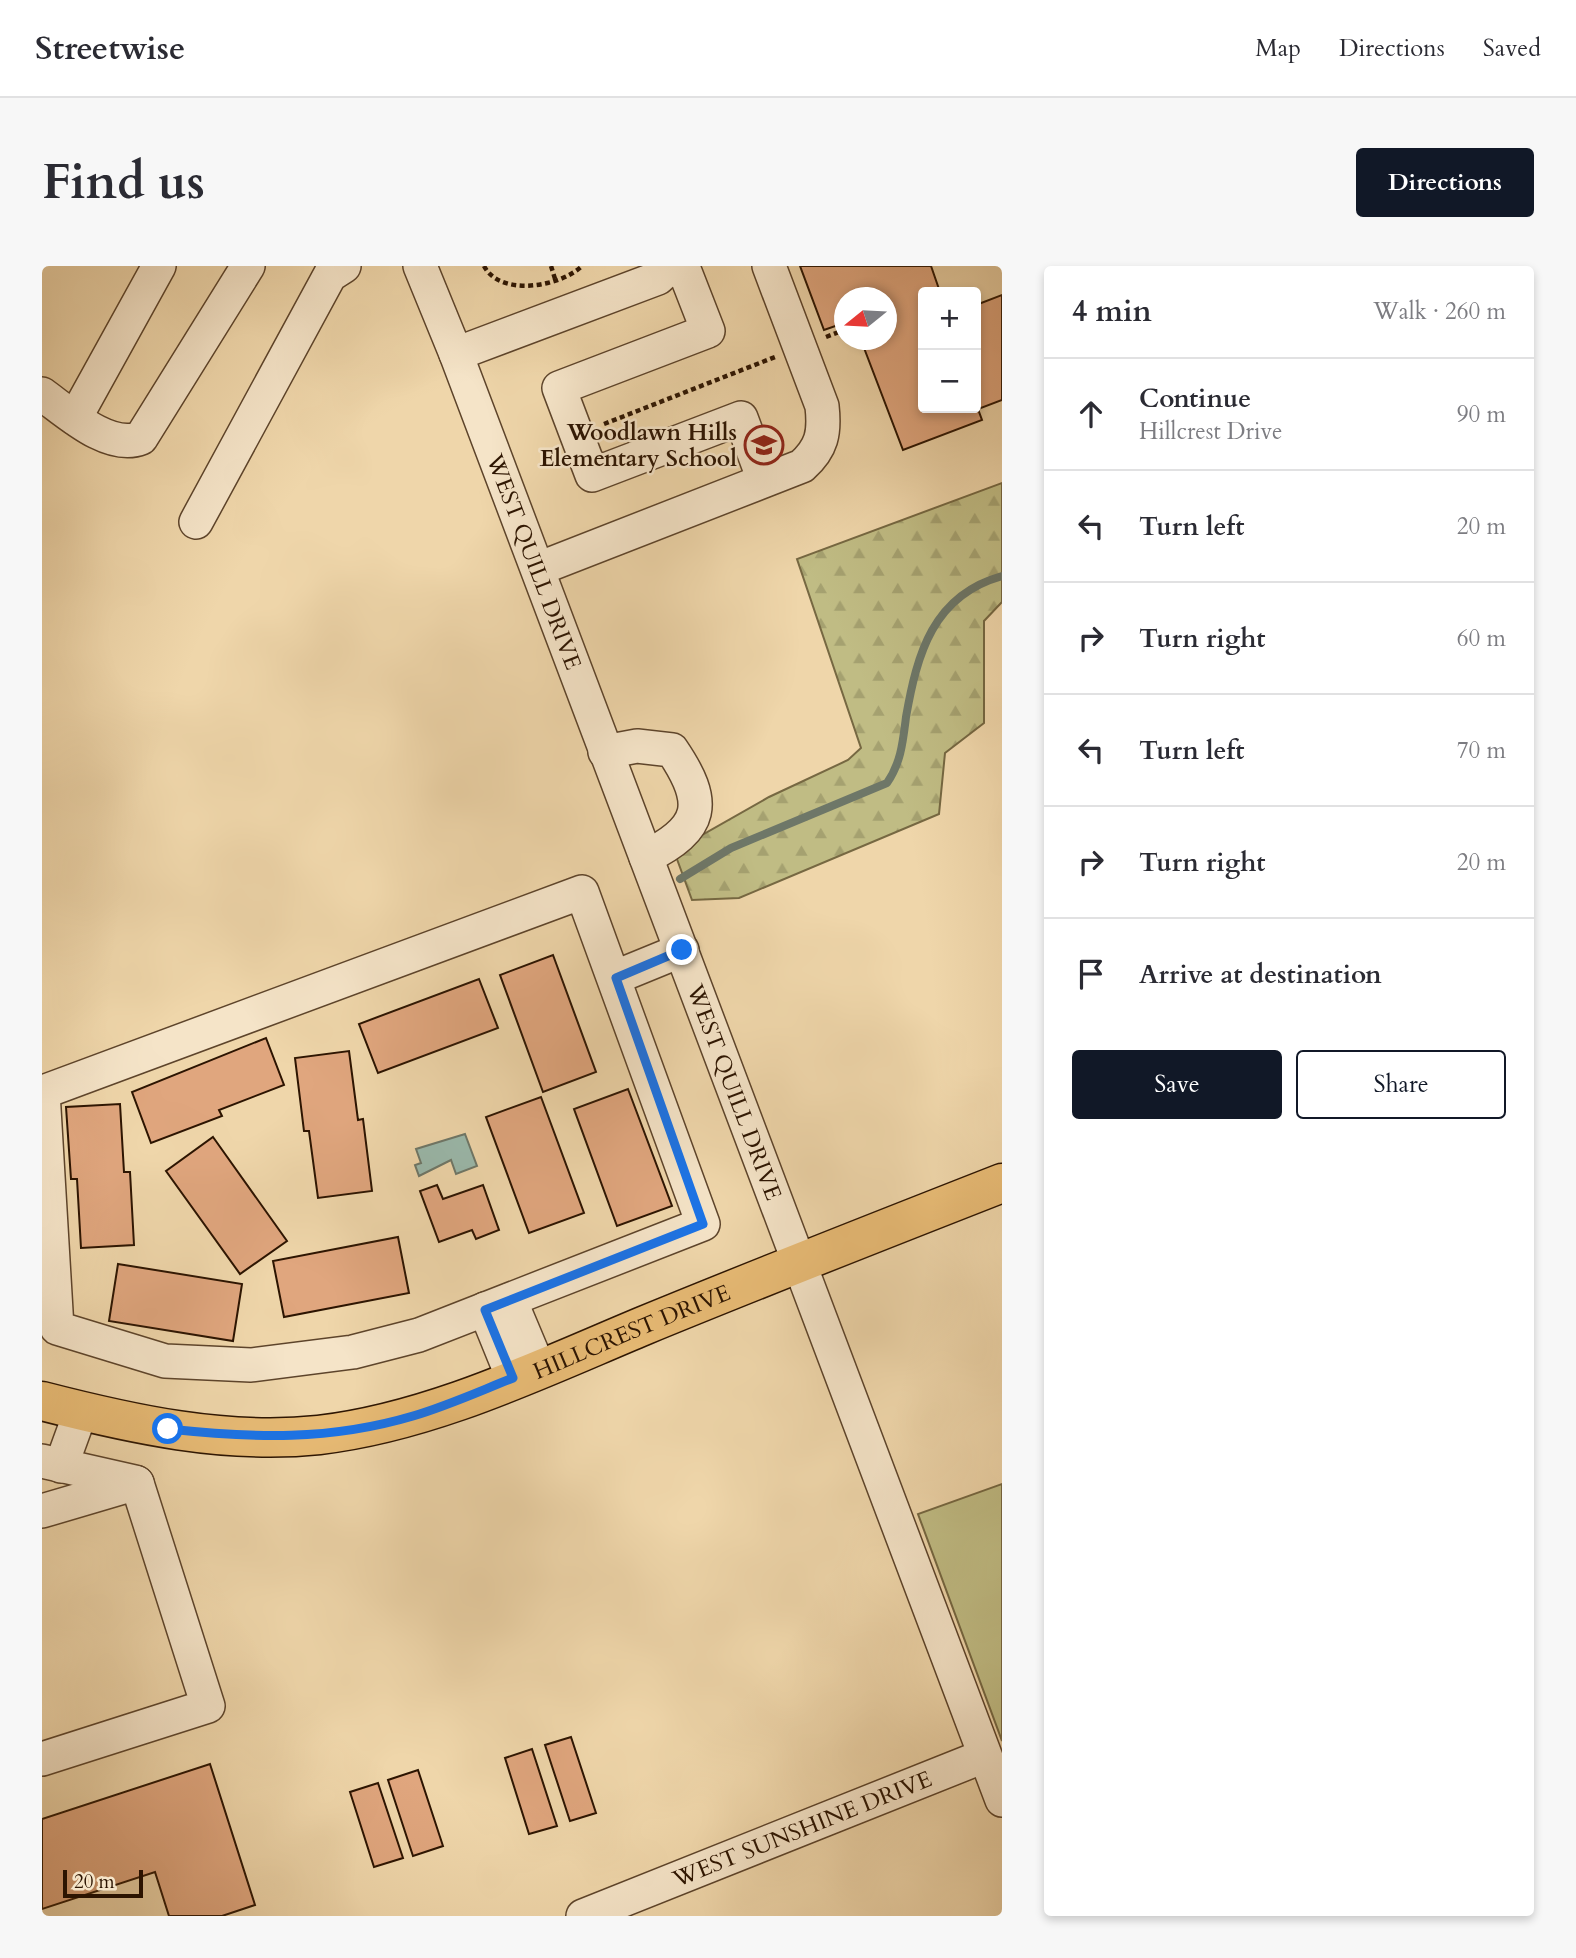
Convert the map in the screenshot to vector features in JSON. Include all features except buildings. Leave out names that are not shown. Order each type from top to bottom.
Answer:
[{"type":"main road","name":"HILLCREST DRIVE","points":[[42,1401],[168,1429],[247,1437],[319,1435],[412,1416],[526,1374],[800,1261],[1002,1183]]},
{"type":"street","points":[[75,418],[159,266]]},
{"type":"street","points":[[42,394],[75,418],[113,439],[131,442],[141,438],[248,266]]},
{"type":"street","points":[[196,522],[330,275],[344,266]]},
{"type":"street","name":"WEST QUILL DRIVE","points":[[420,266],[538,569],[1002,1800]]},
{"type":"street","points":[[538,569],[802,466],[821,444],[824,425],[822,406],[769,266]]},
{"type":"street","points":[[456,354],[658,278],[670,267],[685,272],[708,331],[559,388],[592,475],[741,418],[764,480]]},
{"type":"street","points":[[605,752],[638,746],[672,750],[691,779],[695,799],[690,828],[674,843],[646,857]]},
{"type":"street","points":[[582,892],[616,978],[703,1224],[419,1335],[353,1352],[251,1366],[165,1361],[57,1328],[43,1092],[582,892]]},
{"type":"street","points":[[616,978],[682,950]]},
{"type":"street","points":[[498,1305],[526,1374]]},
{"type":"street","points":[[81,1411],[52,1464],[138,1483]]},
{"type":"street","points":[[42,1511],[138,1483]]},
{"type":"street","points":[[42,1759],[208,1706],[138,1483]]},
{"type":"street","name":"WEST SUNSHINE DRIVE","points":[[583,1916],[985,1756]]},
{"type":"path","points":[[484,266],[488,273],[510,284],[538,285],[556,281],[582,266]]},
{"type":"path","points":[[577,434],[834,334]]},
{"type":"green space","points":[[1002,483],[1002,602],[984,621],[984,723],[945,753],[939,814],[739,898],[692,900],[674,851],[769,797],[848,760],[861,748],[797,559]]},
{"type":"green space","points":[[1002,1484],[1002,1741],[918,1514]]},
{"type":"shaded area","points":[[465,1134],[477,1166],[456,1174],[451,1160],[419,1176],[415,1165],[421,1163],[416,1149]]},
{"type":"waterway","points":[[680,879],[731,848],[887,783],[898,760],[916,671],[932,630],[944,612],[959,597],[1002,576]]},
{"type":"place","name":"Woodlawn Hills Elementary School","points":[[764,445]]},
{"type":"route","points":[[168,1429],[247,1437],[319,1435],[412,1416],[513,1378],[485,1310],[703,1224],[616,978],[682,950]]}]
